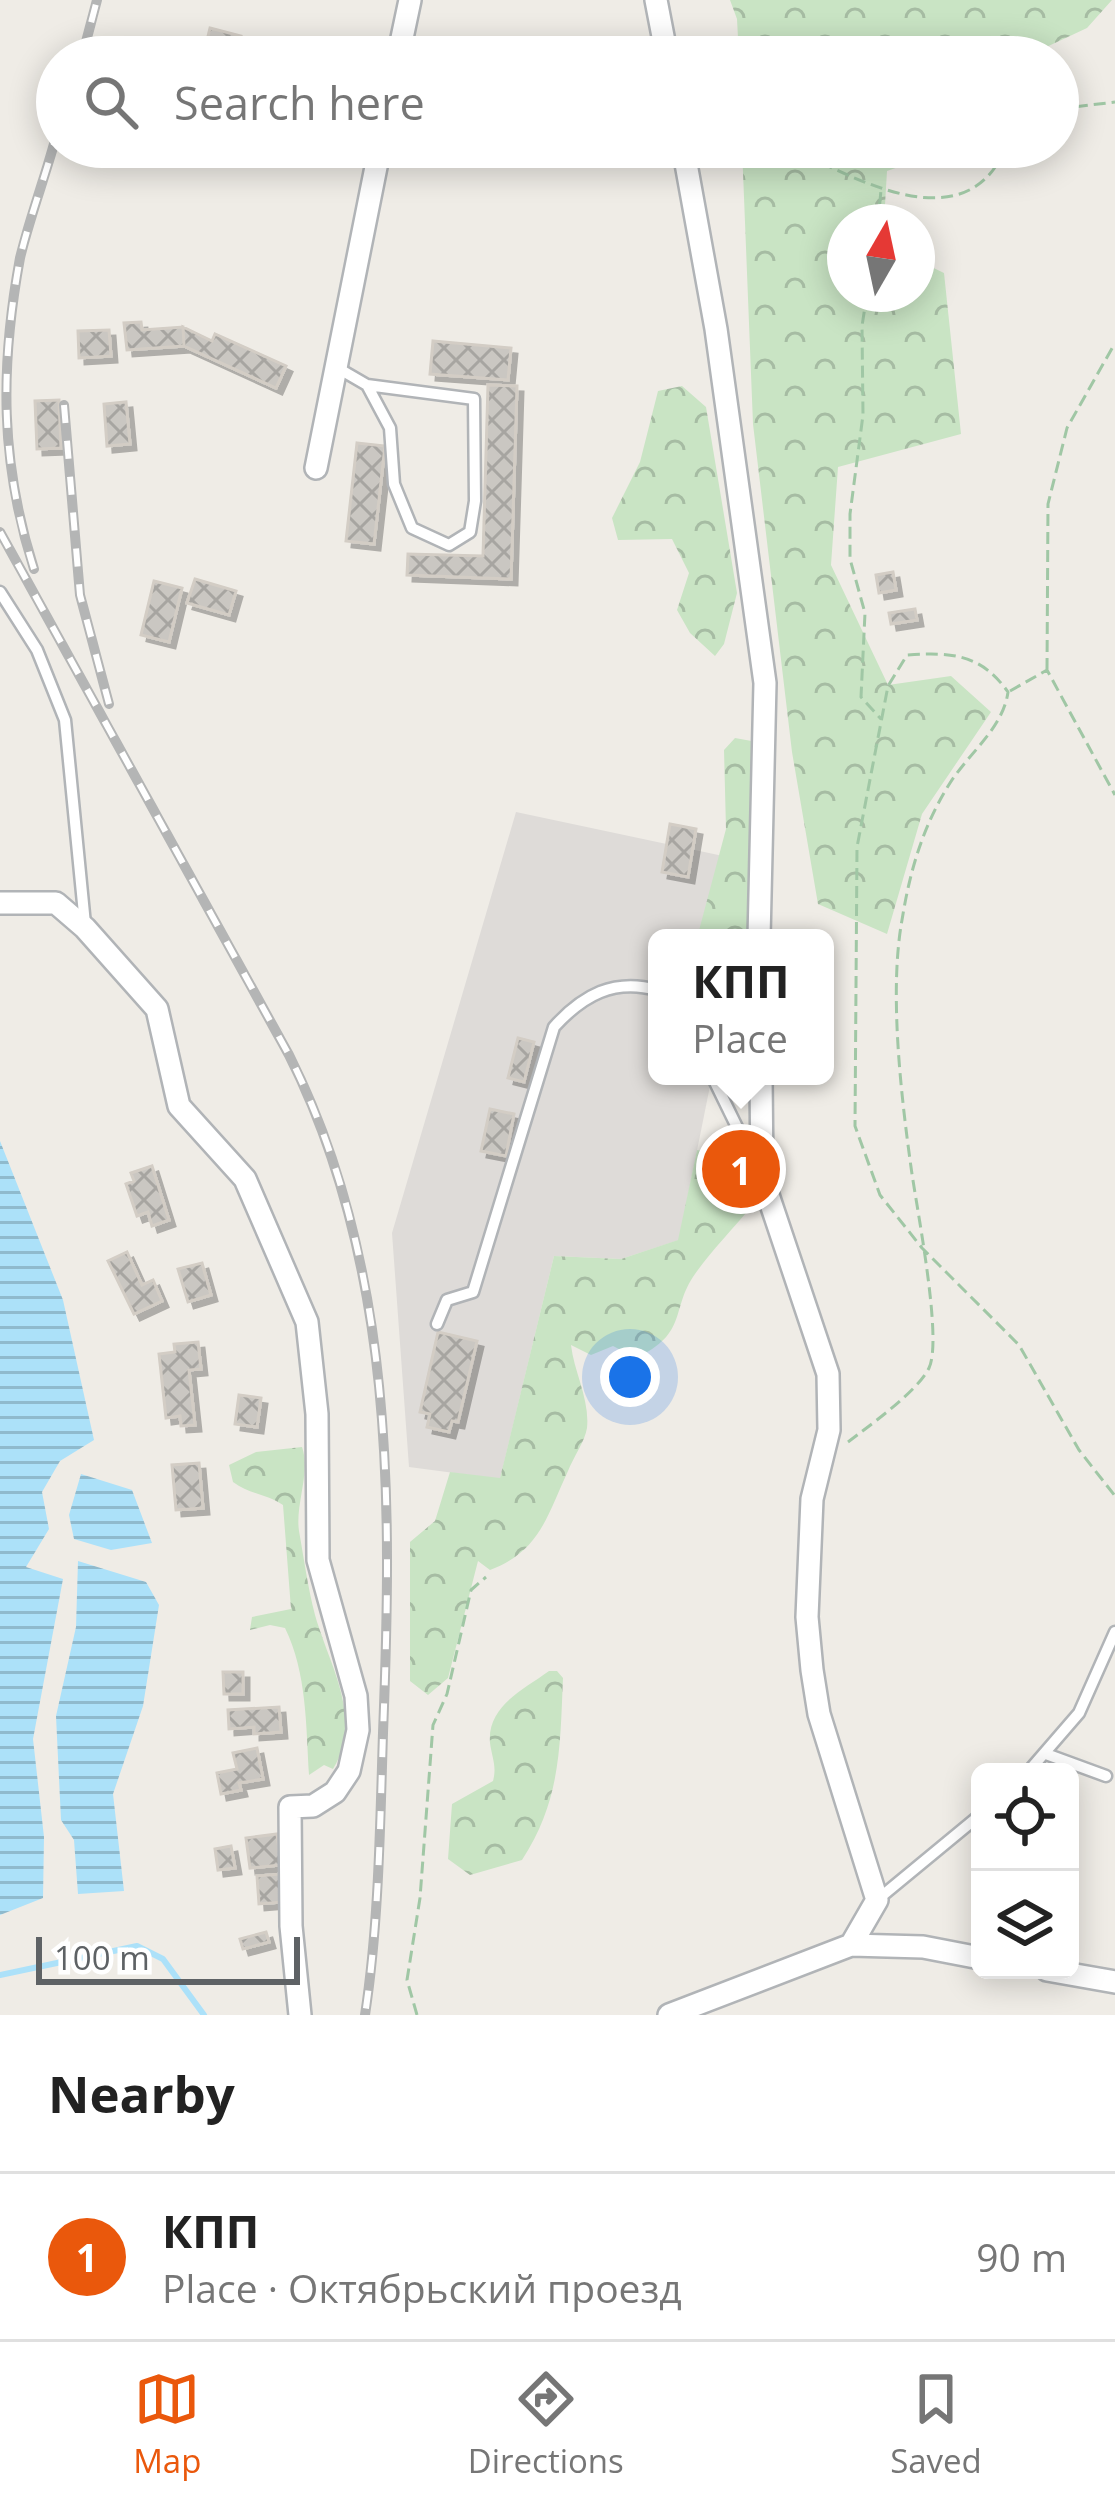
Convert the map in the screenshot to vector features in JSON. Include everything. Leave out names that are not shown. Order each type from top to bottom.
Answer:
[{"type":"street","points":[[402,36],[410,0]]},
{"type":"street","points":[[656,0],[663,36]]},
{"type":"street","points":[[316,468],[376,168]]},
{"type":"street","points":[[687,168],[716,328],[764,683],[759,929]]},
{"type":"street","points":[[0,904],[56,904],[85,928],[157,1009],[179,1106],[245,1179],[298,1296],[311,1339],[317,1414],[318,1560],[356,1696],[358,1730],[349,1771],[335,1792],[313,1806],[290,1807],[291,1926],[300,2015]]},
{"type":"street","points":[[761,1085],[762,1178],[828,1374],[829,1430],[812,1499],[807,1617],[820,1714],[877,1900],[851,1945]]},
{"type":"street","points":[[687,2013],[851,1945],[922,1947],[971,1956]]},
{"type":"street","points":[[1079,1976],[1115,1982]]},
{"type":"lane","points":[[336,367],[367,385],[474,399],[475,501],[470,532],[449,544],[412,528],[394,484],[390,428],[367,385]]},
{"type":"lane","points":[[0,592],[37,650],[64,720],[85,928]]},
{"type":"lane","points":[[437,1324],[447,1300],[473,1292],[554,1027],[574,1006],[614,984],[648,988]]},
{"type":"lane","points":[[716,1085],[762,1178]]},
{"type":"lane","points":[[1037,1763],[1079,1713],[1115,1632]]},
{"type":"lane","points":[[1046,1754],[1106,1777]]},
{"type":"lane","points":[[877,1900],[971,1822]]},
{"type":"path","points":[[1079,106],[1115,102]]},
{"type":"path","points":[[836,168],[881,188],[933,200],[957,194],[998,168]]},
{"type":"path","points":[[880,204],[881,188]]},
{"type":"path","points":[[864,312],[862,415],[850,514],[850,559],[865,613],[861,697],[881,719]]},
{"type":"path","points":[[1115,343],[1067,428],[1048,504],[1047,670],[1115,795]]},
{"type":"path","points":[[822,1461],[884,1415],[929,1368],[934,1341],[922,1248],[898,1024],[900,926],[916,849],[949,785],[1004,716],[1008,692],[991,669],[946,652],[908,656],[888,686],[881,719],[857,847],[855,1126],[880,1195],[922,1248],[1019,1345],[1079,1450],[1115,1496]]},
{"type":"path","points":[[1008,692],[1047,670]]},
{"type":"path","points":[[417,2015],[406,1980],[420,1898],[434,1725],[447,1694],[471,1590],[485,1577]]},
{"type":"shaded area","points":[[516,812],[756,863],[742,929],[648,929],[648,1085],[710,1085],[679,1240],[621,1259],[554,1256],[500,1479],[409,1467],[392,1233]]},
{"type":"green space","points":[[730,0],[1112,0],[1087,28],[1070,36],[738,36]]},
{"type":"green space","points":[[743,168],[896,168],[887,171],[885,204],[827,204],[827,312],[935,312],[935,269],[944,273],[961,434],[838,467],[831,565],[888,685],[951,676],[991,712],[922,814],[887,934],[818,904],[792,752],[753,424]]},
{"type":"green space","points":[[682,386],[706,407],[737,593],[724,644],[715,656],[690,633],[677,610],[689,573],[672,539],[618,540],[612,518],[640,462],[658,391]]},
{"type":"green space","points":[[735,738],[757,742],[753,929],[699,929],[726,829],[724,750]]},
{"type":"green space","points":[[697,1150],[723,1155],[751,1207],[695,1274],[671,1330],[653,1349],[636,1358],[613,1346],[591,1355],[571,1345],[586,1407],[584,1438],[531,1542],[490,1570],[478,1561],[448,1678],[428,1695],[410,1681],[410,1542],[435,1521],[450,1472],[500,1478],[554,1256],[621,1259],[678,1240]]},
{"type":"green space","points":[[302,1447],[305,1467],[299,1531],[315,1615],[345,1711],[342,1750],[333,1769],[324,1765],[309,1775],[304,1700],[292,1645],[285,1628],[270,1625],[250,1630],[252,1617],[291,1609],[283,1505],[233,1482],[229,1465],[256,1452]]},
{"type":"green space","points":[[549,1671],[563,1678],[556,1772],[544,1816],[522,1860],[470,1875],[448,1859],[452,1804],[493,1781],[490,1743],[494,1719],[509,1700]]},
{"type":"water","points":[[0,1141],[63,1300],[94,1440],[60,1461],[42,1492],[49,1529],[26,1567],[63,1579],[33,1739],[44,1837],[43,1898],[0,1915]]},
{"type":"water","points":[[81,1474],[132,1490],[152,1543],[111,1550],[74,1539],[69,1515]]},
{"type":"water","points":[[78,1561],[146,1582],[159,1605],[143,1706],[113,1794],[124,1891],[78,1894],[74,1840],[61,1820],[56,1716],[76,1627]]},
{"type":"building","points":[[210,28],[241,36],[208,36]]},
{"type":"building","points":[[141,322],[142,330],[183,327],[184,346],[127,350],[124,323]]},
{"type":"building","points":[[183,327],[212,341],[215,334],[286,366],[276,388],[184,346]]},
{"type":"building","points":[[109,330],[111,356],[79,358],[78,331]]},
{"type":"building","points":[[433,341],[511,348],[508,380],[430,374]]},
{"type":"building","points":[[488,385],[517,386],[511,579],[407,575],[408,554],[483,556]]},
{"type":"building","points":[[59,400],[61,448],[37,449],[35,401]]},
{"type":"building","points":[[126,402],[130,444],[107,446],[104,404]]},
{"type":"building","points":[[357,443],[385,446],[374,544],[346,541]]},
{"type":"building","points":[[893,572],[896,590],[879,593],[876,575]]},
{"type":"building","points":[[195,579],[236,591],[229,615],[187,603]]},
{"type":"building","points":[[154,581],[182,588],[169,642],[141,635]]},
{"type":"building","points":[[915,609],[917,620],[891,624],[889,613]]},
{"type":"building","points":[[670,824],[696,829],[688,877],[662,872]]},
{"type":"building","points":[[518,1038],[534,1042],[524,1082],[508,1078]]},
{"type":"building","points":[[490,1109],[514,1114],[506,1156],[481,1151]]},
{"type":"building","points":[[152,1166],[169,1220],[152,1226],[148,1212],[137,1216],[126,1184],[134,1181],[131,1173]]},
{"type":"building","points":[[127,1252],[142,1285],[153,1280],[162,1301],[134,1314],[108,1261]]},
{"type":"building","points":[[202,1263],[211,1295],[188,1302],[178,1269]]},
{"type":"building","points":[[438,1332],[477,1341],[458,1422],[452,1421],[449,1432],[427,1427],[430,1414],[420,1412]]},
{"type":"building","points":[[198,1342],[201,1369],[189,1370],[195,1425],[181,1426],[180,1416],[166,1418],[159,1354],[175,1352],[174,1344]]},
{"type":"building","points":[[239,1395],[261,1398],[257,1427],[235,1424]]},
{"type":"building","points":[[199,1463],[203,1508],[176,1510],[172,1465]]},
{"type":"building","points":[[223,1672],[243,1672],[243,1694],[224,1694]]},
{"type":"building","points":[[279,1707],[281,1732],[229,1729],[228,1710]]},
{"type":"building","points":[[257,1748],[263,1779],[239,1783],[241,1790],[221,1794],[217,1773],[237,1769],[233,1753]]},
{"type":"building","points":[[277,1834],[281,1865],[250,1868],[246,1838]]},
{"type":"building","points":[[231,1846],[235,1868],[218,1870],[215,1849]]},
{"type":"building","points":[[281,1874],[283,1902],[259,1904],[257,1876]]},
{"type":"building","points":[[266,1932],[269,1942],[243,1949],[240,1939]]},
{"type":"waterway","points":[[0,1975],[137,1946],[163,1959],[204,2015]]},
{"type":"railway","points":[[88,36],[97,0]]},
{"type":"railway","points":[[34,569],[9,452],[7,376],[20,258],[47,168]]},
{"type":"railway","points":[[64,405],[80,595],[109,704]]},
{"type":"railway","points":[[0,532],[289,1055],[324,1135],[350,1218],[379,1387],[387,1560],[378,1874],[365,2015]]},
{"type":"place","name":"КПП","points":[[741,1169]]}]
